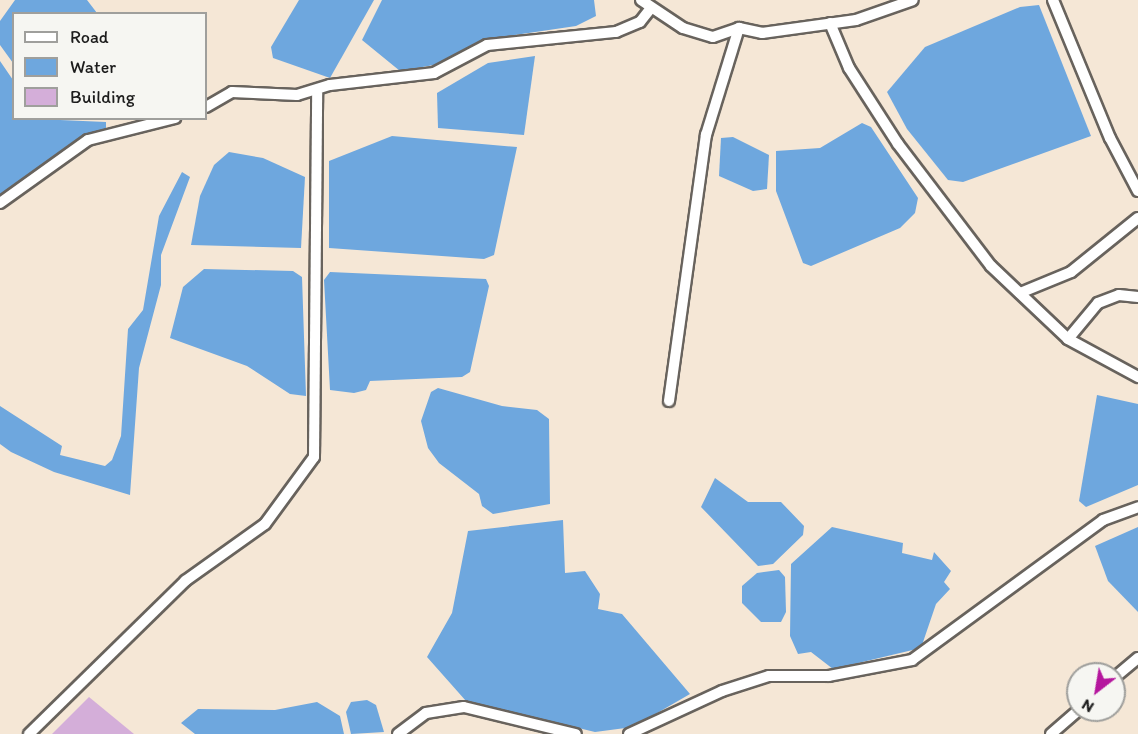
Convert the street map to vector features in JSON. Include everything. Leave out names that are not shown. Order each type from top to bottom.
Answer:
[{"type":"street","points":[[641,0],[683,28],[713,37],[739,28],[762,33],[830,23],[913,0]]},
{"type":"street","points":[[1053,0],[1110,138],[1138,191]]},
{"type":"street","points":[[207,107],[232,92],[317,93],[330,85],[434,73],[487,45],[616,32],[640,22],[651,8]]},
{"type":"street","points":[[830,23],[849,68],[898,144],[991,266],[1068,339],[1138,377]]},
{"type":"street","points":[[669,401],[706,135],[739,28]]},
{"type":"street","points":[[29,734],[185,581],[265,524],[314,457],[317,93]]},
{"type":"street","points":[[0,203],[88,140],[167,120]]},
{"type":"street","points":[[1020,293],[1071,272],[1138,218]]},
{"type":"street","points":[[1068,339],[1098,303],[1119,295],[1138,297]]},
{"type":"street","points":[[628,734],[722,691],[769,676],[829,676],[912,660],[1103,520],[1138,507]]},
{"type":"street","points":[[1126,668],[1138,658]]},
{"type":"street","points":[[398,734],[426,713],[464,707],[576,734]]},
{"type":"street","points":[[1051,734],[1066,721]]},
{"type":"water","points":[[15,0],[87,0],[96,12],[12,12],[12,62],[0,45],[0,21]]},
{"type":"water","points":[[299,0],[374,0],[330,78],[273,58],[271,47]]},
{"type":"water","points":[[382,0],[594,0],[596,16],[576,26],[487,39],[445,63],[400,71],[362,40]]},
{"type":"water","points":[[1039,5],[1091,136],[963,182],[948,180],[907,129],[887,92],[925,47],[1020,7]]},
{"type":"water","points":[[535,56],[524,135],[438,128],[437,93],[488,63]]},
{"type":"water","points":[[0,61],[12,79],[12,120],[106,122],[106,129],[0,198]]},
{"type":"water","points":[[862,123],[871,127],[918,198],[915,213],[900,228],[811,266],[803,263],[776,191],[776,151],[820,148]]},
{"type":"water","points":[[392,136],[517,147],[494,255],[484,259],[329,248],[329,161]]},
{"type":"water","points":[[733,137],[769,155],[767,189],[753,191],[719,176],[721,138]]},
{"type":"water","points":[[229,152],[263,158],[305,177],[301,248],[191,245],[200,196],[214,165]]},
{"type":"water","points":[[182,172],[190,177],[161,255],[161,285],[139,368],[130,495],[54,472],[11,452],[0,444],[0,406],[62,446],[60,455],[105,466],[112,460],[121,436],[128,329],[143,310],[159,216]]},
{"type":"water","points":[[204,269],[293,271],[302,277],[306,396],[290,394],[247,366],[170,338],[183,287]]},
{"type":"water","points":[[330,272],[486,279],[489,286],[470,372],[462,377],[370,381],[366,390],[354,393],[330,390],[324,280]]},
{"type":"water","points":[[438,388],[502,406],[537,410],[549,419],[550,504],[493,514],[482,506],[479,494],[439,463],[428,448],[421,421],[431,392]]},
{"type":"water","points":[[1097,395],[1138,404],[1138,485],[1086,507],[1079,501]]},
{"type":"water","points":[[715,478],[748,502],[781,502],[804,526],[803,535],[773,564],[758,566],[701,507]]},
{"type":"water","points":[[563,520],[565,573],[585,571],[600,594],[598,609],[622,614],[690,694],[633,727],[595,732],[466,701],[427,657],[452,613],[468,531]]},
{"type":"water","points":[[832,527],[903,543],[902,553],[932,560],[934,552],[951,571],[944,582],[950,589],[936,604],[921,648],[833,669],[811,652],[798,654],[790,636],[791,564]]},
{"type":"water","points":[[1138,527],[1138,612],[1108,581],[1095,546]]},
{"type":"water","points":[[779,570],[785,577],[786,612],[781,622],[761,622],[742,603],[742,586],[757,573]]},
{"type":"water","points":[[367,700],[376,705],[384,732],[351,734],[346,712],[351,702]]},
{"type":"water","points":[[317,702],[340,716],[344,734],[195,734],[181,723],[198,709],[275,710]]},
{"type":"building","points":[[89,697],[134,734],[52,734]]}]
